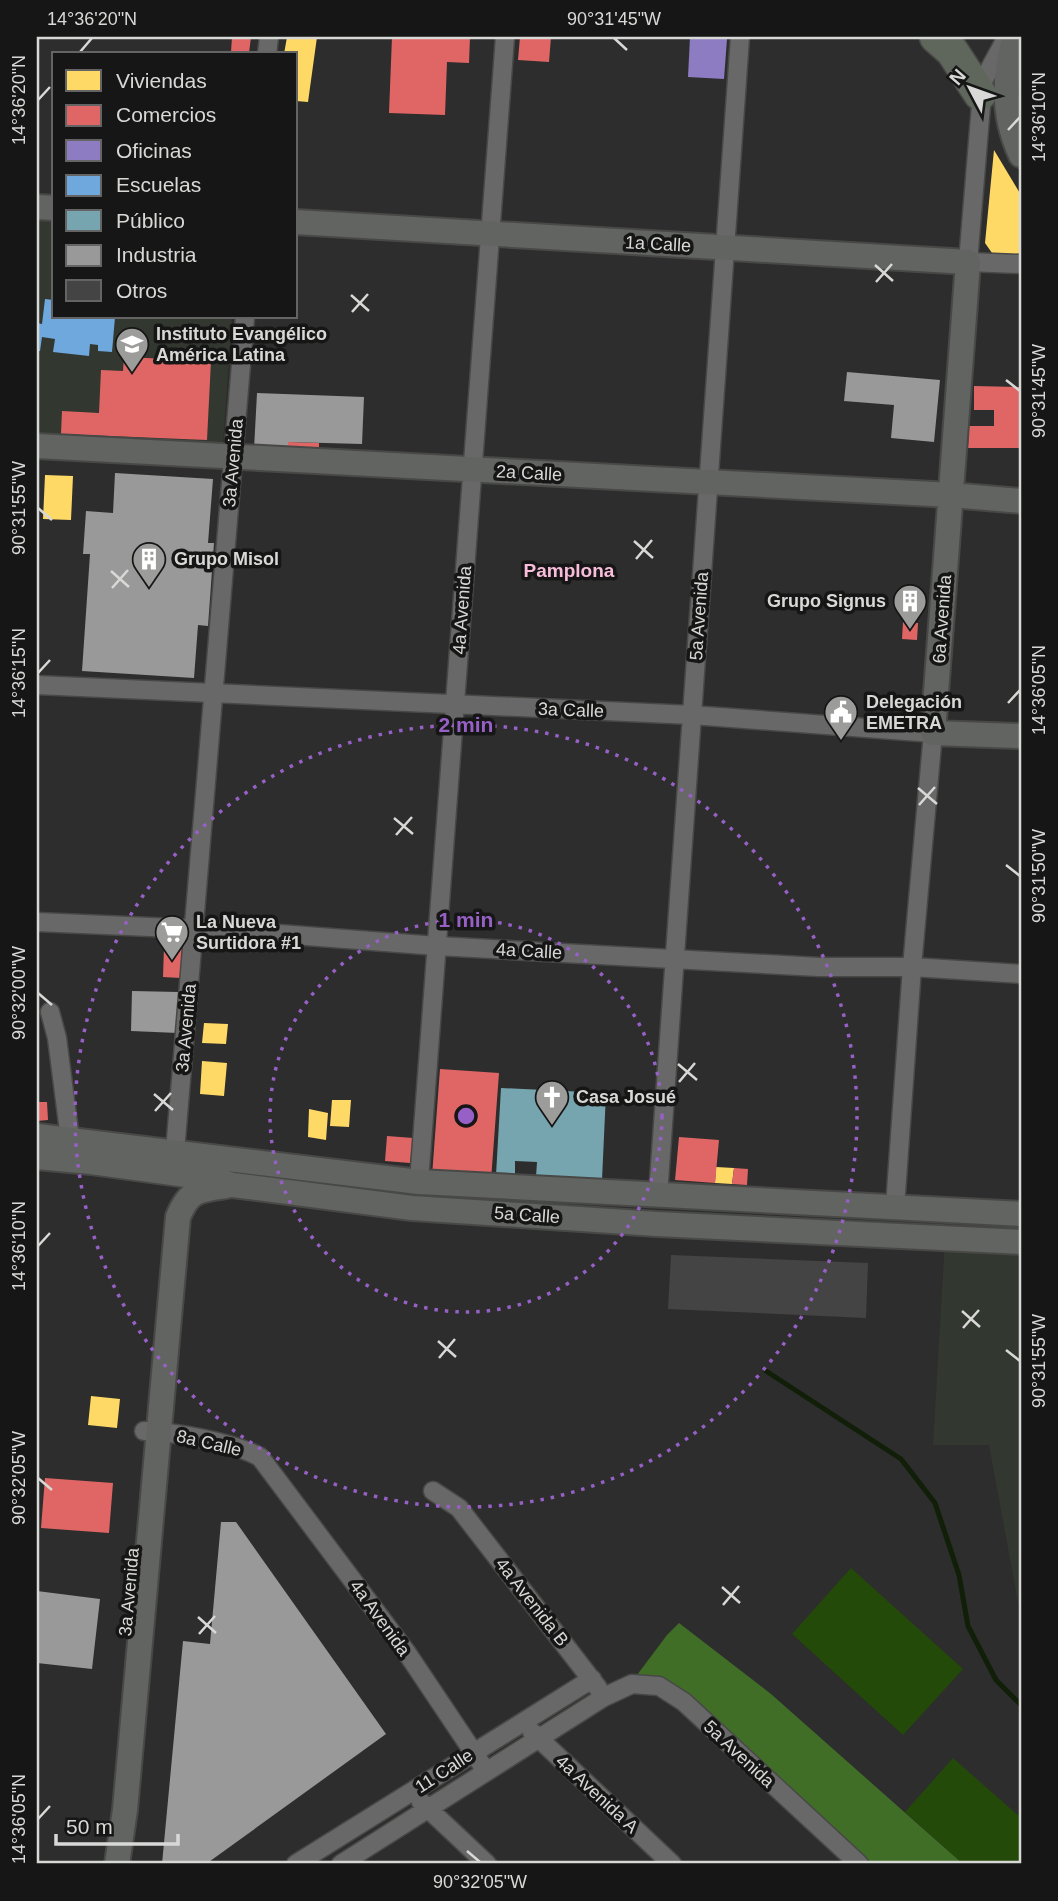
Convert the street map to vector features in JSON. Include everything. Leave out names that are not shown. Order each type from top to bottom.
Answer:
[{"type":"highway","points":[[936,37],[958,59],[980,94]]},
{"type":"street","name":"4a Avenida","points":[[419,1182],[505,37]]},
{"type":"street","name":"5a Avenida","points":[[658,1195],[740,37]]},
{"type":"street","name":"6a Avenida","points":[[895,1207],[980,94],[992,60],[1007,37]]},
{"type":"street","points":[[1015,37],[1007,75],[1006,100],[1009,124],[1021,155]]},
{"type":"street","name":"1a Calle","points":[[298,222],[1021,264]]},
{"type":"street","name":"3a Avenida","points":[[115,1864],[127,1797],[151,1432],[245,318]]},
{"type":"street","name":"2a Calle","points":[[37,446],[1021,501]]},
{"type":"street","name":"3a Calle","points":[[37,685],[692,715],[933,733],[1021,736]]},
{"type":"street","name":"4a Calle","points":[[37,922],[194,928],[437,946],[819,967],[912,967],[1021,974]]},
{"type":"street","points":[[50,1012],[57,1038],[70,1139]]},
{"type":"street","name":"5a Calle","points":[[37,1136],[70,1139],[174,1162],[209,1178],[233,1185],[412,1208],[657,1224],[1021,1242]]},
{"type":"street","name":"5a Calle","points":[[37,1157],[90,1162],[174,1162],[419,1182],[1021,1214]]},
{"type":"street","name":"3a Avenida","points":[[151,1432],[178,1217],[184,1201],[193,1194],[233,1185]]},
{"type":"street","name":"8a Calle","points":[[151,1432],[246,1450],[260,1457],[269,1468]]},
{"type":"street","name":"4a Avenida","points":[[269,1468],[407,1653],[486,1771]]},
{"type":"street","name":"4a Avenida B","points":[[432,1491],[460,1508],[604,1697]]},
{"type":"street","name":"11 Calle","points":[[296,1864],[592,1679]]},
{"type":"street","name":"5a Avenida","points":[[604,1697],[632,1684],[659,1686],[684,1702],[859,1864]]},
{"type":"street","name":"11 Calle","points":[[341,1864],[604,1697]]},
{"type":"street","name":"4a Avenida A","points":[[523,1721],[672,1864]]},
{"type":"street","points":[[411,1792],[487,1864]]},
{"type":"shaded area","name":"Instituto Evangélico América Latina","points":[[37,219],[52,220],[52,318],[232,318],[223,444],[37,432]]},
{"type":"shaded area","points":[[945,1239],[1021,1243],[1021,1619],[989,1445],[933,1445]]},
{"type":"green space","points":[[851,1568],[963,1669],[903,1735],[792,1634]]},
{"type":"green space","points":[[679,1623],[771,1694],[963,1864],[869,1864],[671,1684],[637,1675]]},
{"type":"green space","points":[[953,1758],[1021,1818],[1021,1864],[963,1864],[905,1812]]},
{"type":"building: Viviendas","points":[[287,37],[317,37],[308,102],[298,101],[298,52],[284,52]]},
{"type":"building: Viviendas","points":[[994,150],[1021,195],[1021,256],[992,253],[985,243]]},
{"type":"building: Viviendas","points":[[45,475],[73,476],[71,520],[43,519]]},
{"type":"building: Viviendas","points":[[204,1023],[228,1024],[226,1044],[202,1043]]},
{"type":"building: Viviendas","points":[[202,1061],[227,1063],[224,1096],[200,1094]]},
{"type":"building: Viviendas","points":[[332,1100],[351,1100],[349,1127],[330,1126]]},
{"type":"building: Viviendas","points":[[309,1109],[328,1113],[326,1140],[308,1137]]},
{"type":"building: Viviendas","points":[[716,1167],[734,1168],[732,1184],[715,1183]]},
{"type":"building: Viviendas","points":[[91,1396],[120,1399],[117,1428],[88,1425]]},
{"type":"building: Comercios","points":[[232,37],[251,37],[249,52],[231,52]]},
{"type":"building: Comercios","points":[[392,37],[470,37],[469,63],[447,62],[445,115],[389,113]]},
{"type":"building: Comercios","points":[[520,37],[551,37],[549,62],[518,60]]},
{"type":"building: Comercios","points":[[124,357],[211,361],[207,440],[61,434],[62,411],[99,413],[101,370],[123,371]]},
{"type":"building: Comercios","points":[[974,386],[1021,387],[1021,448],[968,448],[969,426],[994,426],[994,410],[974,410]]},
{"type":"building: Comercios","points":[[288,442],[319,443],[319,452],[288,450]]},
{"type":"building: Comercios","name":"Grupo Signus","points":[[903,622],[918,623],[917,640],[902,639]]},
{"type":"building: Comercios","name":"La Nueva Surtidora #1","points":[[164,947],[182,948],[181,978],[163,977]]},
{"type":"building: Comercios","points":[[440,1069],[499,1073],[491,1180],[432,1176]]},
{"type":"building: Comercios","points":[[37,1102],[47,1102],[48,1120],[37,1121]]},
{"type":"building: Comercios","points":[[387,1136],[413,1138],[410,1163],[385,1161]]},
{"type":"building: Comercios","points":[[679,1137],[719,1140],[715,1183],[675,1180]]},
{"type":"building: Comercios","points":[[734,1168],[748,1169],[747,1185],[732,1184]]},
{"type":"building: Comercios","points":[[45,1478],[113,1483],[109,1533],[41,1528]]},
{"type":"building: Oficinas","points":[[690,37],[727,39],[724,79],[688,77]]},
{"type":"building: Escuelas","points":[[45,299],[52,300],[52,318],[115,318],[112,352],[98,351],[98,345],[90,344],[89,356],[53,352],[55,339],[42,337],[40,351],[37,351],[37,323],[42,324]]},
{"type":"building: Público","name":"Casa Josué","points":[[501,1088],[606,1093],[602,1180],[536,1177],[537,1162],[515,1161],[515,1176],[496,1175]]},
{"type":"building: Industria","points":[[847,372],[940,380],[934,442],[891,438],[894,405],[844,401]]},
{"type":"building: Industria","points":[[257,393],[364,397],[362,444],[288,442],[288,450],[254,449]]},
{"type":"building: Industria","name":"Grupo Misol","points":[[115,473],[213,479],[208,543],[214,543],[208,626],[198,625],[194,678],[82,671],[90,554],[83,554],[86,511],[113,513]]},
{"type":"building: Industria","points":[[132,991],[179,992],[178,1033],[131,1031]]},
{"type":"building: Industria","points":[[221,1522],[236,1522],[386,1734],[206,1864],[162,1864],[183,1641],[210,1644]]},
{"type":"building: Industria","points":[[37,1591],[100,1599],[92,1669],[37,1663]]},
{"type":"building: Otros","points":[[671,1255],[868,1263],[866,1318],[668,1309]]},
{"type":"waterway","points":[[766,1371],[901,1459],[935,1503],[959,1575],[968,1626],[996,1680],[1021,1705]]},
{"type":"place","name":"Instituto Evangélico América Latina","points":[[132,374]]},
{"type":"place","name":"Grupo Misol","points":[[149,589]]},
{"type":"place","name":"Grupo Signus","points":[[910,631]]},
{"type":"place","name":"Delegación EMETRA","points":[[841,742]]},
{"type":"place","name":"La Nueva Surtidora #1","points":[[172,962]]},
{"type":"place","name":"Casa Josué","points":[[552,1127]]},
{"type":"district","name":"Pamplona","points":[[569,570]]}]
